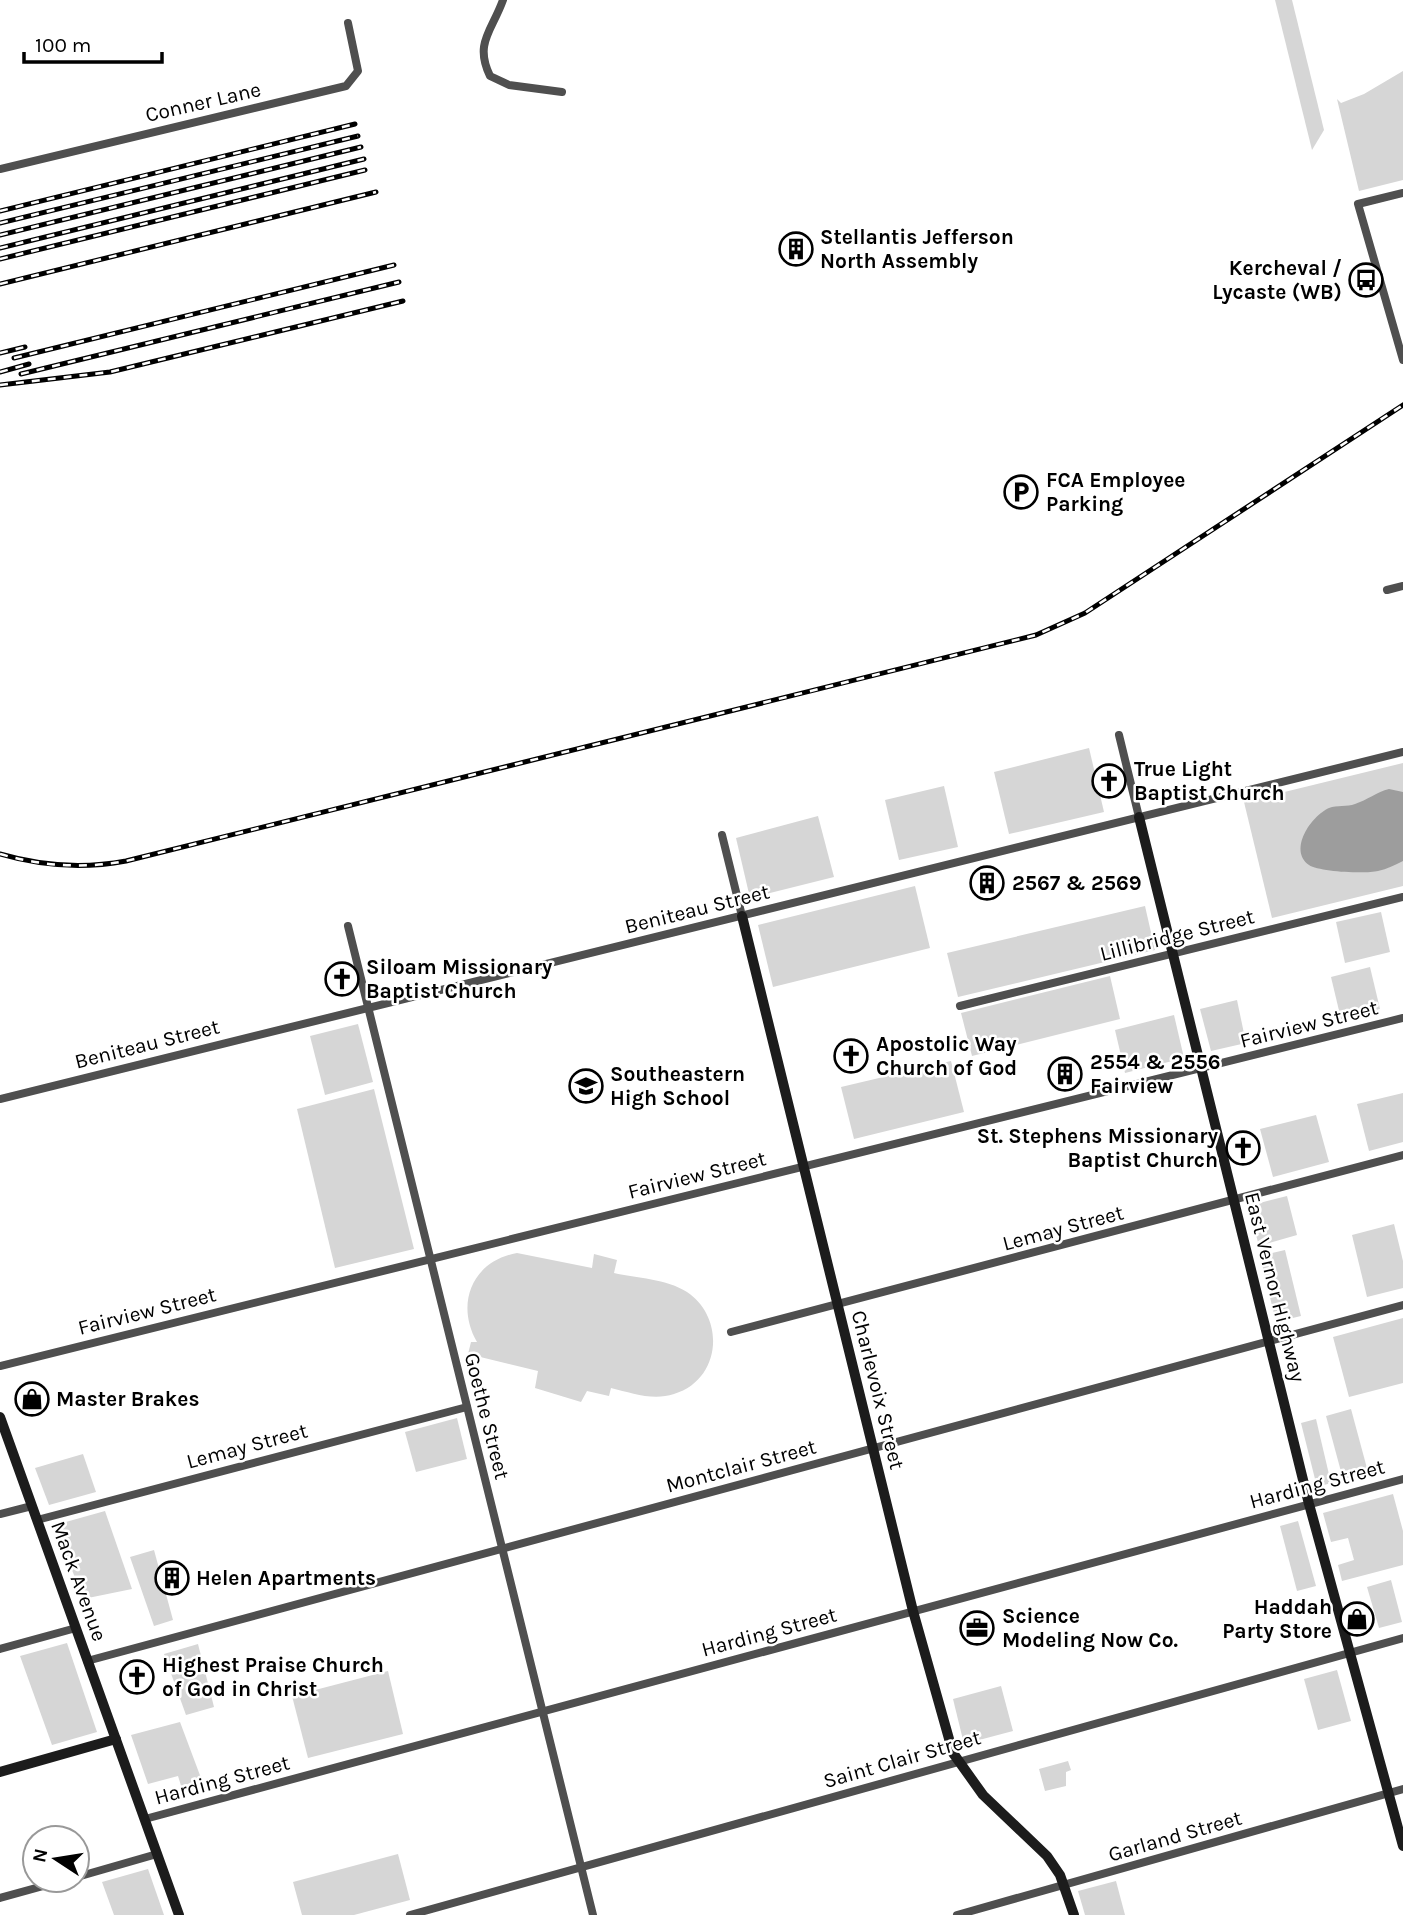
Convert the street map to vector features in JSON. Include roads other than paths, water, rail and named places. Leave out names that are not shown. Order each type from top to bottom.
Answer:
[{"type":"street","points":[[503,0],[486,35],[481,58],[490,76],[509,85],[562,92]]},
{"type":"street","name":"Conner Lane","points":[[0,169],[346,86],[358,71],[348,23]]},
{"type":"street","points":[[1403,193],[1358,204],[1399,330],[1403,360]]},
{"type":"street","points":[[1387,590],[1403,586]]},
{"type":"street","name":"East Vernor Highway","points":[[1119,735],[1309,1504],[1403,1846]]},
{"type":"street","name":"Beniteau Street","points":[[0,1099],[1403,752]]},
{"type":"street","name":"Charlevoix Street","points":[[722,835],[914,1611],[959,1762],[983,1795],[1047,1856],[1064,1885],[1074,1915]]},
{"type":"street","name":"Lillibridge Street","points":[[960,1006],[1403,897]]},
{"type":"street","name":"Goethe Street","points":[[348,926],[593,1915]]},
{"type":"street","name":"Fairview Street","points":[[0,1366],[1403,1018]]},
{"type":"street","name":"Lemay Street","points":[[731,1332],[1403,1155]]},
{"type":"street","name":"Montclair Street","points":[[88,1661],[1403,1305]]},
{"type":"street","name":"Lemay Street","points":[[37,1520],[467,1406]]},
{"type":"street","name":"Mack Avenue","points":[[0,1417],[179,1915]]},
{"type":"street","name":"Harding Street","points":[[145,1819],[1403,1479]]},
{"type":"street","points":[[0,1514],[32,1506]]},
{"type":"street","points":[[0,1649],[76,1628]]},
{"type":"street","name":"Saint Clair Street","points":[[410,1915],[1403,1638]]},
{"type":"street","points":[[0,1772],[116,1739]]},
{"type":"street","name":"Garland Street","points":[[957,1915],[1403,1789]]},
{"type":"street","points":[[91,1873],[157,1854]]},
{"type":"street","points":[[0,1898],[21,1892]]},
{"type":"railway","points":[[0,211],[355,124]]},
{"type":"railway","points":[[0,223],[358,136]]},
{"type":"railway","points":[[0,235],[361,147]]},
{"type":"railway","points":[[0,248],[364,159]]},
{"type":"railway","points":[[0,259],[365,170]]},
{"type":"railway","points":[[0,284],[376,192]]},
{"type":"railway","points":[[14,358],[394,265]]},
{"type":"railway","points":[[21,374],[399,282]]},
{"type":"railway","points":[[0,385],[110,372],[403,301]]},
{"type":"railway","points":[[0,353],[25,347]]},
{"type":"railway","points":[[0,372],[29,364]]},
{"type":"railway","points":[[0,854],[62,865],[126,861],[1036,635],[1085,613],[1403,405]]},
{"type":"place","name":"Stellantis Jefferson North Assembly","points":[[796,249]]},
{"type":"place","name":"Kercheval / Lycaste (WB)","points":[[1366,280]]},
{"type":"place","name":"FCA Employee Parking","points":[[1021,492]]},
{"type":"place","name":"True Light Baptist Church","points":[[1109,781]]},
{"type":"place","name":"2567 & 2569","points":[[987,883]]},
{"type":"place","name":"Siloam Missionary Baptist Church","points":[[342,979]]},
{"type":"place","name":"Apostolic Way Church of God","points":[[851,1056]]},
{"type":"place","name":"2554 & 2556 Fairview","points":[[1065,1074]]},
{"type":"place","name":"Southeastern High School","points":[[586,1086]]},
{"type":"place","name":"St. Stephens Missionary Baptist Church","points":[[1243,1148]]},
{"type":"place","name":"Master Brakes","points":[[32,1399]]},
{"type":"place","name":"Helen Apartments","points":[[172,1578]]},
{"type":"place","name":"Haddah Party Store","points":[[1357,1619]]},
{"type":"place","name":"Science Modeling Now Co.","points":[[977,1628]]},
{"type":"place","name":"Highest Praise Church of God in Christ","points":[[137,1677]]}]
